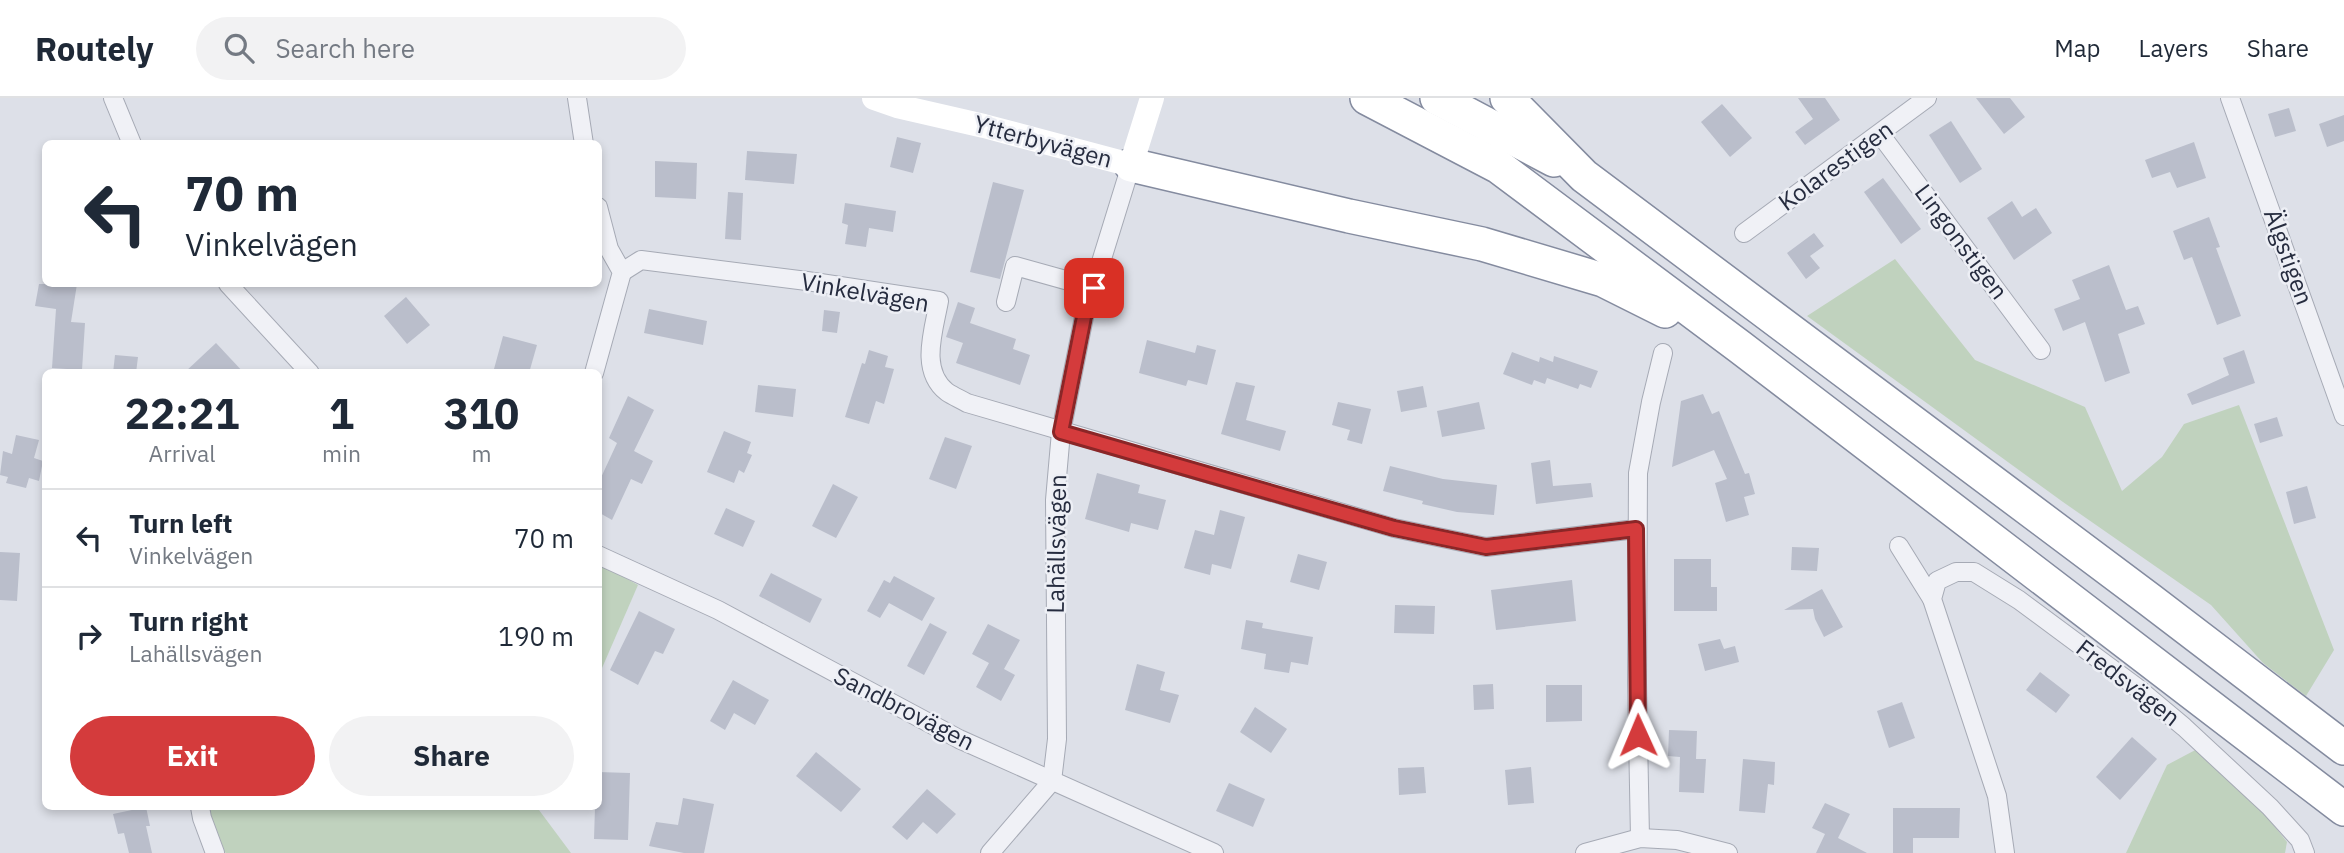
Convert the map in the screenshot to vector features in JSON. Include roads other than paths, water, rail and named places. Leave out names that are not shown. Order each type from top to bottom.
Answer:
[{"type":"highway","points":[[1367,98],[1499,167],[1740,347],[2344,809]]},
{"type":"highway","points":[[1437,98],[1584,176]]},
{"type":"highway","points":[[1507,98],[1584,176],[2139,591],[2344,748]]},
{"type":"highway","points":[[1131,165],[1482,244],[1603,280],[1740,347]]},
{"type":"street","points":[[113,98],[130,140]]},
{"type":"street","points":[[577,98],[583,140]]},
{"type":"street","name":"Ytterbyvägen","points":[[874,98],[1131,165]]},
{"type":"street","name":"Lahällsvägen","points":[[1052,781],[1057,739],[1055,500],[1061,432],[1084,317],[1152,98]]},
{"type":"street","name":"Kolarestigen","points":[[1744,233],[1927,98]]},
{"type":"street","name":"Älgstigen","points":[[2230,98],[2344,416]]},
{"type":"street","name":"Lingonstigen","points":[[1880,134],[2041,350]]},
{"type":"street","points":[[595,369],[622,272],[609,249],[602,222]]},
{"type":"street","name":"Vinkelvägen","points":[[622,272],[641,260],[939,301],[930,357],[933,373],[946,391],[967,403],[1394,528],[1486,547],[1636,529]]},
{"type":"street","points":[[1006,302],[1015,267],[1094,288]]},
{"type":"street","points":[[232,287],[306,369]]},
{"type":"street","points":[[1640,838],[1636,529],[1638,473],[1663,353]]},
{"type":"street","points":[[1899,546],[1932,599],[1997,796],[2005,853]]},
{"type":"street","name":"Sandbrovägen","points":[[602,557],[718,610],[959,739],[1214,853]]},
{"type":"street","name":"Fredsvägen","points":[[1932,599],[1937,581],[1956,572],[1974,572],[2019,600],[2135,686],[2184,727],[2270,807],[2300,840],[2305,853]]},
{"type":"street","points":[[990,853],[1052,781]]},
{"type":"street","points":[[201,810],[215,853]]},
{"type":"street","points":[[1585,853],[1640,838],[1677,841],[1728,853]]}]
